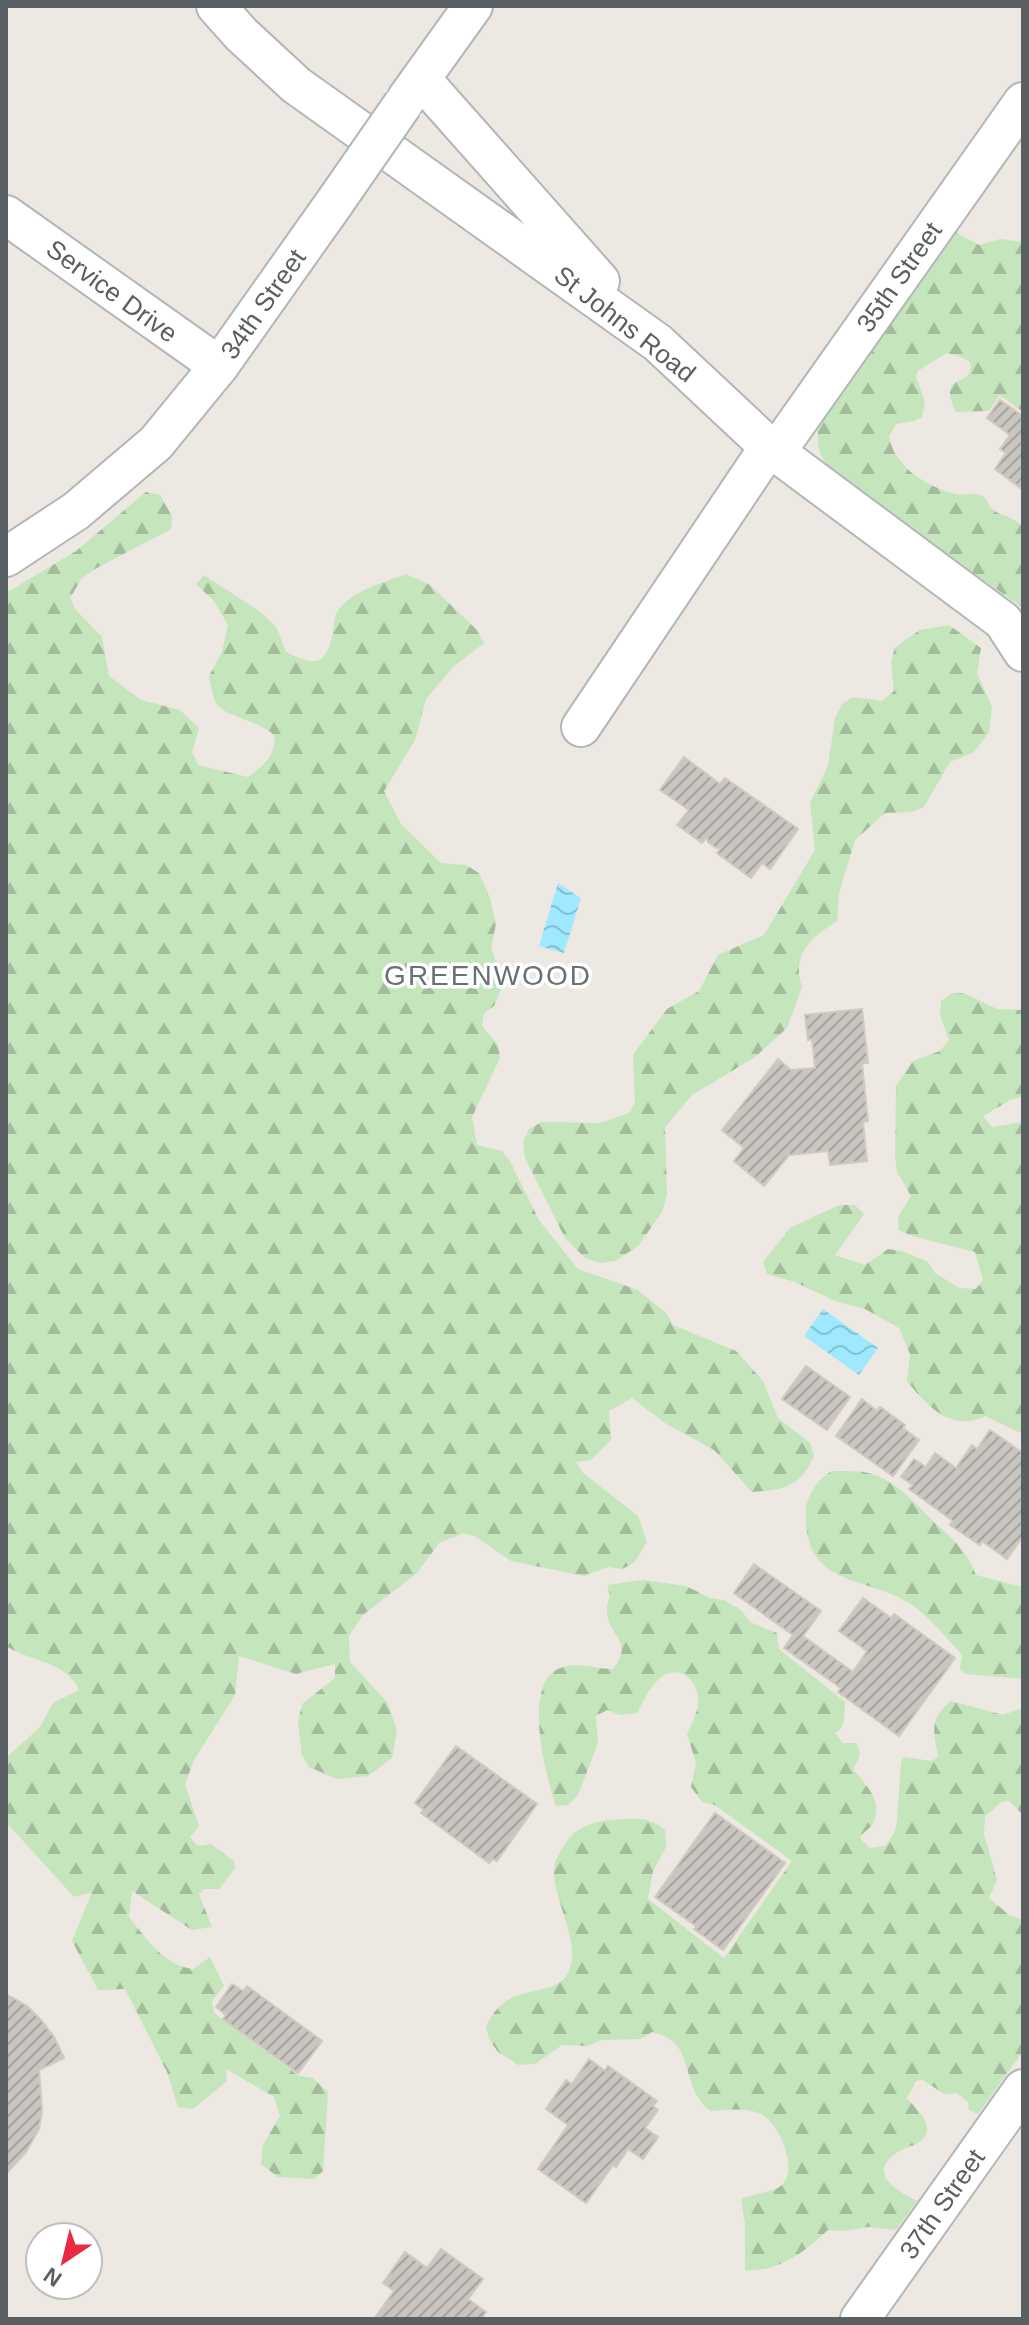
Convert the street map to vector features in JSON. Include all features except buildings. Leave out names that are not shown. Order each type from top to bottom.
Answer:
[{"type":"street","name":"St Johns Road","points":[[216,6],[296,85],[658,343],[772,450],[1003,621],[1023,652]]},
{"type":"street","name":"34th Street","points":[[6,557],[76,511],[156,443],[219,366],[473,6]]},
{"type":"street","points":[[412,92],[556,234],[658,343]]},
{"type":"street","name":"35th Street","points":[[581,727],[772,450],[1023,102]]},
{"type":"street","name":"Service Drive","points":[[6,215],[219,366]]},
{"type":"street","name":"37th Street","points":[[860,2319],[1023,2089]]},
{"type":"green space","points":[[953,231],[979,245],[1000,239],[1023,242],[1023,412],[1000,395],[989,411],[956,412],[950,390],[967,376],[970,362],[946,353],[918,371],[916,377],[925,402],[922,417],[896,424],[889,436],[897,457],[913,474],[955,494],[982,496],[992,509],[1023,527],[1023,608],[837,477],[822,458],[818,444],[819,421]]},
{"type":"green space","points":[[146,492],[160,495],[172,516],[171,529],[95,569],[82,578],[70,598],[75,609],[102,637],[109,676],[141,700],[180,710],[199,728],[192,752],[198,765],[248,777],[267,760],[273,750],[275,736],[225,711],[215,701],[209,676],[222,652],[228,625],[214,601],[196,584],[204,575],[259,611],[277,628],[286,652],[305,660],[318,660],[327,652],[336,614],[349,599],[406,574],[430,585],[477,630],[484,643],[453,667],[426,699],[415,740],[384,791],[401,824],[441,863],[466,865],[479,873],[490,898],[496,924],[491,948],[504,983],[494,1006],[484,1013],[482,1026],[498,1045],[500,1058],[472,1117],[477,1145],[502,1151],[539,1220],[578,1269],[638,1290],[667,1314],[673,1325],[736,1351],[763,1381],[778,1418],[810,1443],[814,1456],[803,1474],[790,1485],[752,1492],[714,1450],[665,1423],[632,1398],[609,1411],[611,1440],[591,1460],[576,1462],[582,1472],[638,1516],[647,1542],[634,1563],[622,1569],[608,1567],[584,1576],[511,1561],[476,1537],[464,1533],[439,1543],[417,1573],[363,1615],[349,1636],[350,1662],[387,1702],[397,1730],[392,1758],[368,1776],[337,1779],[309,1767],[302,1755],[298,1723],[302,1704],[335,1678],[335,1664],[296,1674],[239,1656],[235,1695],[194,1760],[185,1784],[199,1826],[190,1837],[198,1846],[211,1844],[234,1861],[235,1868],[219,1889],[204,1889],[199,1894],[212,1927],[192,1930],[132,1891],[129,1917],[156,1950],[182,1967],[193,1969],[210,1957],[224,1986],[212,2001],[214,2013],[299,2076],[313,2078],[328,2092],[323,2171],[314,2179],[278,2177],[261,2164],[263,2145],[280,2116],[274,2097],[226,2069],[227,2081],[193,2109],[178,2107],[167,2072],[125,1989],[98,1990],[72,1941],[92,1892],[74,1897],[6,1822],[6,1758],[40,1727],[53,1703],[79,1690],[66,1673],[6,1646],[6,593],[76,551]]},
{"type":"green space","points":[[949,625],[981,648],[977,673],[992,707],[989,732],[974,752],[950,762],[924,807],[912,812],[885,813],[855,840],[839,893],[837,921],[812,940],[801,956],[799,976],[802,987],[787,1028],[755,1057],[692,1095],[665,1127],[667,1195],[662,1212],[638,1246],[615,1261],[600,1263],[585,1258],[565,1238],[525,1158],[523,1142],[529,1129],[542,1122],[600,1123],[629,1113],[635,1102],[633,1055],[667,1009],[699,991],[718,955],[764,935],[815,850],[810,803],[828,766],[835,718],[842,704],[853,697],[882,701],[894,691],[891,662],[895,647],[920,630]]},
{"type":"green space","points":[[964,993],[997,1009],[1023,1010],[1023,1097],[1012,1099],[983,1116],[992,1127],[1023,1122],[1023,1434],[985,1416],[962,1421],[941,1414],[907,1381],[910,1354],[899,1328],[865,1309],[835,1301],[795,1282],[767,1274],[763,1262],[790,1228],[839,1205],[855,1205],[864,1214],[835,1255],[865,1265],[888,1249],[902,1251],[928,1262],[935,1273],[959,1288],[976,1289],[983,1280],[975,1252],[912,1236],[899,1230],[898,1217],[911,1196],[897,1171],[895,1158],[896,1086],[913,1061],[940,1051],[949,1040],[940,1015],[941,1001],[950,994]]},
{"type":"green space","points":[[833,1471],[864,1472],[890,1482],[953,1540],[964,1552],[976,1575],[1023,1587],[1023,1679],[966,1674],[960,1669],[962,1656],[959,1651],[915,1607],[842,1576],[827,1568],[815,1555],[808,1536],[807,1505],[819,1482]]},
{"type":"green space","points":[[643,1580],[686,1586],[741,1610],[750,1622],[777,1633],[779,1649],[845,1702],[843,1724],[835,1733],[843,1743],[856,1743],[859,1756],[853,1769],[875,1801],[873,1823],[860,1838],[870,1848],[885,1846],[894,1834],[904,1757],[932,1761],[938,1757],[934,1726],[939,1714],[951,1701],[1003,1715],[1023,1708],[1023,1815],[1009,1801],[1001,1802],[985,1817],[984,1834],[997,1880],[989,1898],[1009,1915],[1023,1920],[1023,2051],[978,2114],[969,2110],[968,2102],[957,2093],[944,2094],[923,2080],[916,2081],[907,2098],[925,2121],[926,2135],[898,2152],[884,2167],[884,2174],[893,2187],[917,2201],[896,2230],[869,2227],[828,2230],[801,2253],[769,2268],[745,2270],[745,2224],[741,2199],[778,2188],[787,2178],[785,2147],[768,2119],[749,2110],[711,2111],[694,2090],[677,2046],[652,2032],[641,2039],[601,2040],[588,2046],[562,2045],[535,2064],[519,2065],[498,2052],[489,2039],[486,2027],[505,2002],[552,1986],[568,1973],[572,1949],[555,1883],[554,1867],[571,1836],[584,1827],[608,1820],[637,1819],[651,1821],[665,1830],[666,1847],[653,1871],[648,1899],[724,1958],[792,1861],[715,1805],[702,1802],[691,1787],[696,1763],[687,1734],[696,1712],[698,1695],[691,1681],[680,1673],[673,1672],[658,1680],[637,1713],[620,1715],[607,1710],[596,1716],[598,1743],[578,1795],[568,1805],[556,1806],[540,1733],[541,1694],[547,1679],[565,1666],[613,1669],[622,1651],[608,1618],[607,1585]]},
{"type":"water","points":[[558,883],[581,898],[564,953],[539,946]]},
{"type":"water","points":[[823,1309],[878,1348],[859,1375],[804,1336]]},
{"type":"district","name":"GREENWOOD","points":[[488,975]]}]
